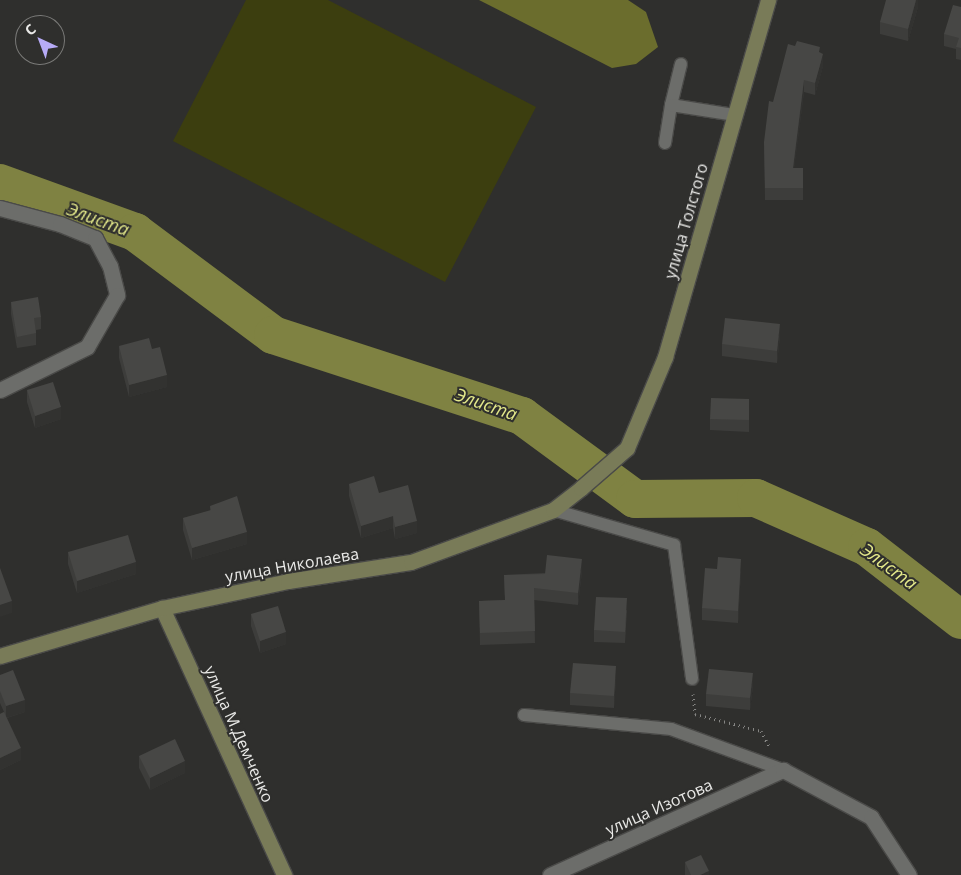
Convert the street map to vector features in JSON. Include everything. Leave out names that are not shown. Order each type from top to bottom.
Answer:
[{"type":"street","name":"улица Толстого","points":[[627,448],[666,356],[768,0]]},
{"type":"street","points":[[0,208],[60,224],[95,238],[110,266],[117,295],[88,347],[0,390]]},
{"type":"street","name":"улица Николаева","points":[[0,656],[162,608],[288,581],[411,562],[553,510],[627,448]]},
{"type":"street","name":"улица М.Демченко","points":[[162,608],[284,875]]},
{"type":"street","points":[[783,770],[871,817],[909,875]]},
{"type":"street","name":"улица Изотова","points":[[550,875],[783,770]]},
{"type":"lane","points":[[666,143],[681,64]]},
{"type":"lane","points":[[672,105],[735,115]]},
{"type":"lane","points":[[553,510],[674,545],[692,679]]},
{"type":"lane","points":[[524,715],[671,729],[783,770]]},
{"type":"path","points":[[692,679],[694,714],[761,731],[783,770]]},
{"type":"shaded area","points":[[246,0],[328,0],[536,107],[445,282],[173,141]]},
{"type":"shaded area","points":[[479,0],[628,0],[646,12],[658,47],[636,64],[612,68]]},
{"type":"building","points":[[886,0],[916,0],[908,29],[880,22]]},
{"type":"building","points":[[953,5],[961,7],[961,48],[956,47],[959,38],[944,34]]},
{"type":"building","points":[[797,41],[820,47],[819,52],[823,54],[815,83],[804,80],[793,168],[803,168],[803,188],[765,188],[764,142],[769,101],[773,102],[788,44],[795,46]]},
{"type":"building","points":[[38,297],[41,317],[34,318],[36,333],[17,337],[11,302]]},
{"type":"building","points":[[725,318],[780,324],[777,351],[722,344]]},
{"type":"building","points":[[149,338],[152,349],[160,347],[167,375],[129,385],[119,346]]},
{"type":"building","points":[[53,382],[61,407],[35,416],[27,390]]},
{"type":"building","points":[[711,398],[749,399],[749,420],[710,419]]},
{"type":"building","points":[[374,476],[379,493],[408,485],[417,521],[395,527],[393,516],[361,526],[349,484]]},
{"type":"building","points":[[237,496],[247,532],[192,548],[183,518],[211,510],[210,506]]},
{"type":"building","points":[[128,535],[136,562],[77,581],[68,552]]},
{"type":"building","points":[[547,555],[582,559],[578,593],[534,588],[535,631],[480,633],[479,601],[505,600],[504,575],[545,574]]},
{"type":"building","points":[[718,557],[741,559],[738,611],[702,608],[705,568],[717,569]]},
{"type":"building","points":[[0,568],[12,601],[0,605]]},
{"type":"building","points":[[596,597],[627,598],[625,632],[594,630]]},
{"type":"building","points":[[278,606],[286,632],[260,641],[251,614]]},
{"type":"building","points":[[573,663],[616,666],[614,696],[570,693]]},
{"type":"building","points":[[709,669],[753,673],[750,698],[706,694]]},
{"type":"building","points":[[13,670],[25,700],[6,706],[0,691],[0,675]]},
{"type":"building","points":[[4,712],[21,748],[0,758],[0,714]]},
{"type":"building","points":[[175,739],[185,761],[150,778],[139,756]]},
{"type":"building","points":[[701,855],[709,871],[700,875],[691,875],[685,862]]},
{"type":"waterway","name":"Элиста","points":[[0,183],[135,232],[273,335],[522,416],[635,499],[756,498],[867,547],[961,620]]}]
